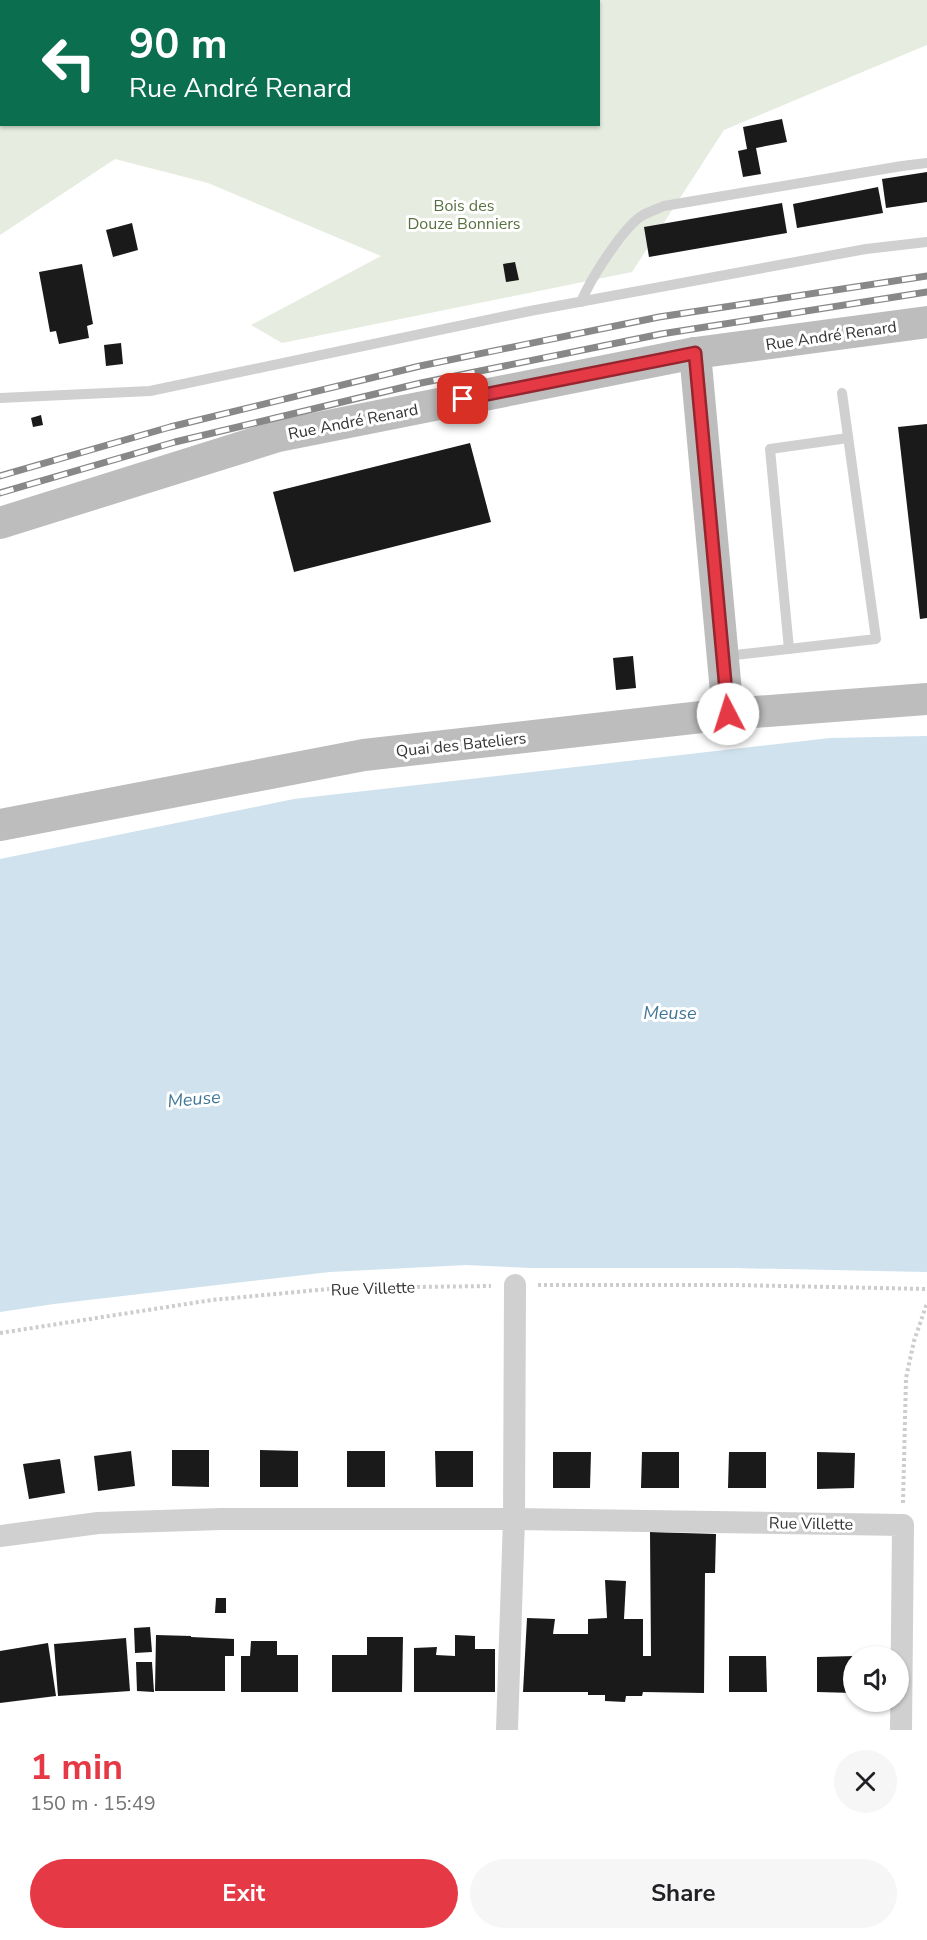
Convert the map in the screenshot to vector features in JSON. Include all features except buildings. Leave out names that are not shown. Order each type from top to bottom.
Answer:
[{"type":"street","name":"Rue André Renard","points":[[0,522],[278,436],[695,353],[927,322]]},
{"type":"street","points":[[695,353],[728,714]]},
{"type":"street","name":"Quai des Bateliers","points":[[0,825],[364,755],[728,714],[927,699]]},
{"type":"street","points":[[507,1730],[514,1519],[514,1285]]},
{"type":"street","name":"Rue Villette","points":[[0,1536],[98,1523],[221,1519],[514,1519],[903,1525]]},
{"type":"street","points":[[901,1730],[903,1525]]},
{"type":"lane","points":[[581,302],[588,285],[616,243],[641,216],[664,206],[927,163]]},
{"type":"lane","points":[[0,398],[150,391],[581,302],[866,249],[927,242]]},
{"type":"lane","points":[[723,656],[876,639],[842,393]]},
{"type":"lane","points":[[789,649],[770,449],[848,438]]},
{"type":"path","name":"Rue Villette","points":[[0,1333],[212,1300],[328,1289],[514,1285],[734,1285],[927,1289]]},
{"type":"path","points":[[903,1525],[906,1378],[914,1341],[927,1303]]},
{"type":"green space","name":"Bois des Douze Bonniers","points":[[600,0],[927,0],[927,45],[724,130],[632,272],[282,343],[251,325],[381,256],[208,183],[115,159],[0,235],[0,126],[600,126]]},
{"type":"water","name":"Meuse","points":[[927,736],[927,1272],[733,1268],[532,1268],[466,1265],[330,1272],[0,1312],[0,859],[294,799],[830,738]]},
{"type":"railway","points":[[0,476],[170,427],[420,366],[659,317],[927,276]]},
{"type":"railway","points":[[0,493],[175,442],[421,383],[661,334],[927,292]]},
{"type":"route","points":[[463,399],[695,353],[728,714]]}]
